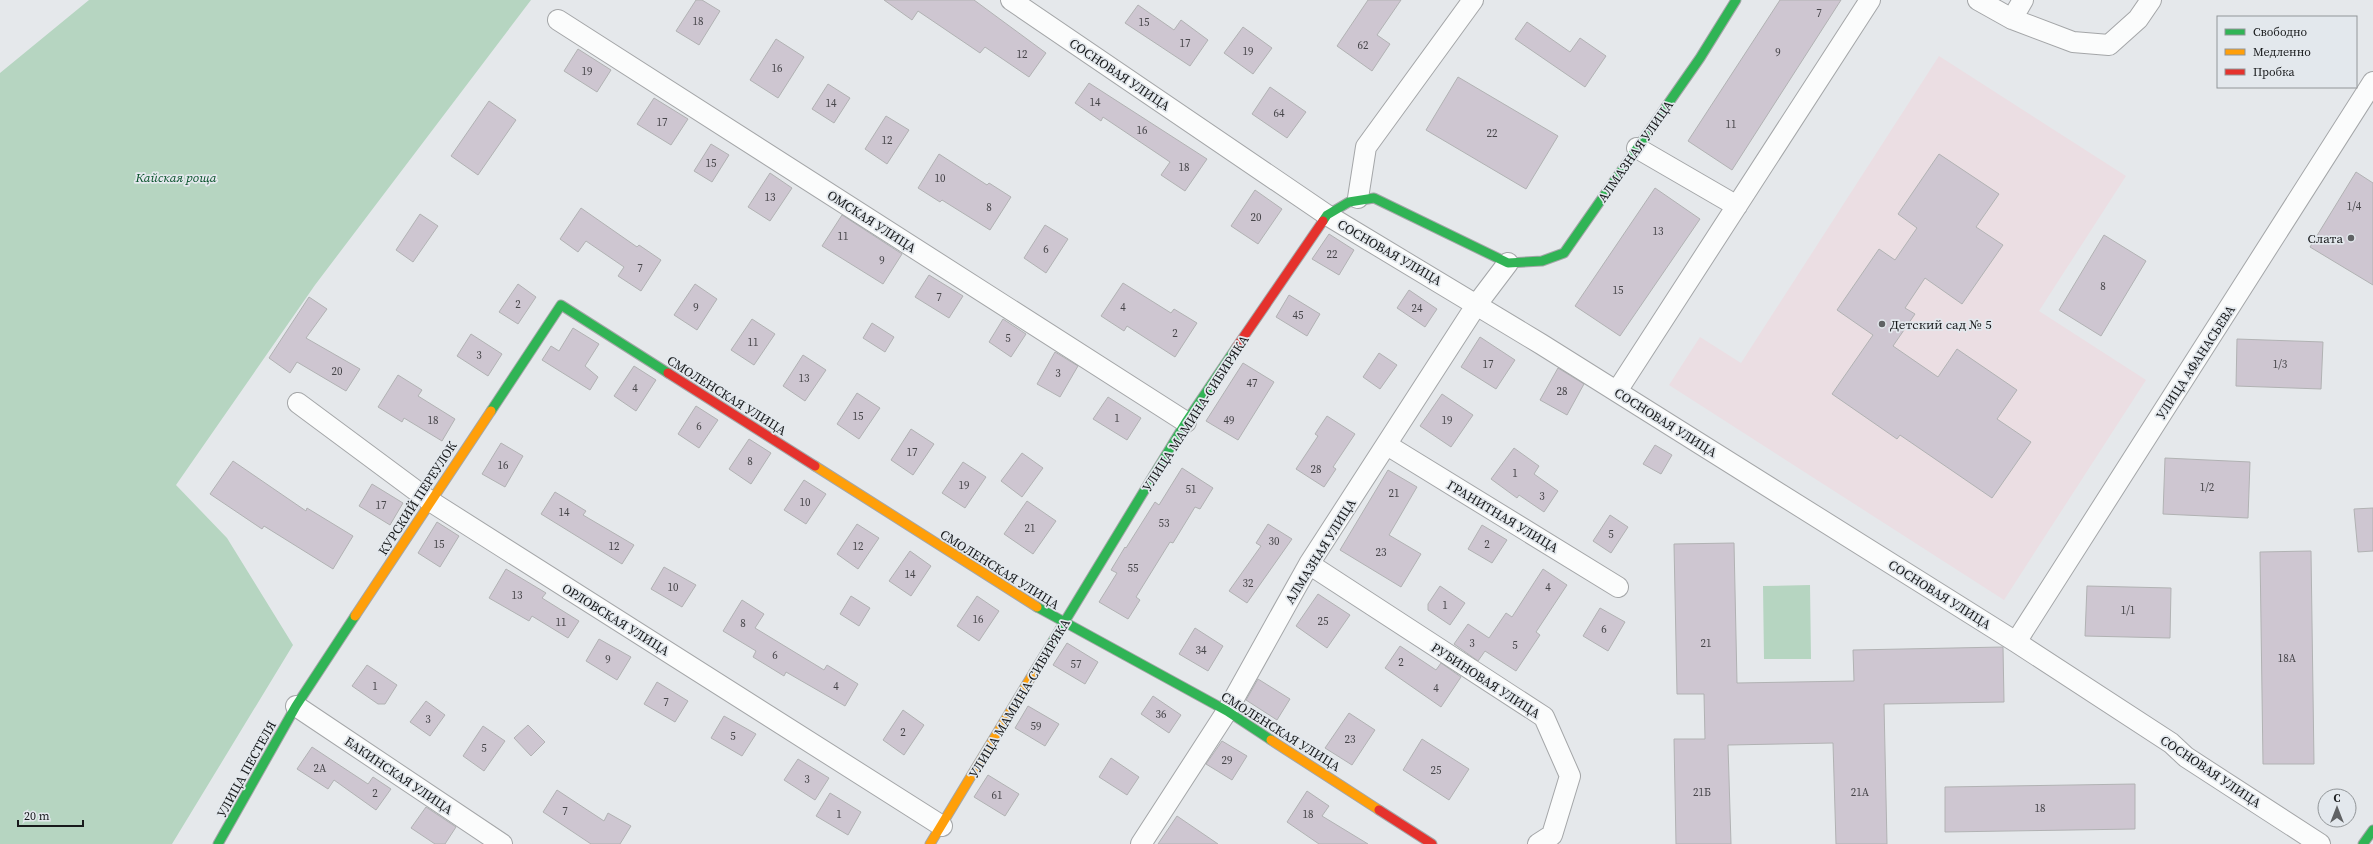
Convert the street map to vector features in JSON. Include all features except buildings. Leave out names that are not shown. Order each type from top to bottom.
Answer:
[{"type":"street","name":"СОСНОВАЯ УЛИЦА","points":[[1011,0],[1327,215],[1477,304],[2016,642],[2171,743],[2186,757],[2320,844]]},
{"type":"street","points":[[1358,198],[1366,147],[1473,0]]},
{"type":"street","name":"АЛМАЗНАЯ УЛИЦА","points":[[1358,198],[1374,198],[1508,262],[1542,261],[1564,253],[1700,58],[1736,0]]},
{"type":"street","points":[[1617,391],[1870,0]]},
{"type":"street","points":[[1978,0],[2012,19],[2073,42],[2109,45],[2138,19],[2151,0]]},
{"type":"street","points":[[2012,19],[2023,0]]},
{"type":"street","name":"ОМСКАЯ УЛИЦА","points":[[558,20],[1186,422]]},
{"type":"street","name":"УЛИЦА АФАНАСЬЕВА","points":[[2016,642],[2373,82]]},
{"type":"street","points":[[1637,148],[1737,206]]},
{"type":"street","name":"УЛИЦА МАМИНА-СИБИРЯКА","points":[[930,844],[1186,422],[1327,215],[1345,202],[1358,198]]},
{"type":"street","name":"АЛМАЗНАЯ УЛИЦА","points":[[1141,844],[1227,711],[1309,564],[1387,446],[1477,304],[1508,262]]},
{"type":"street","name":"КУРСКИЙ ПЕРЕУЛОК","points":[[296,706],[430,501],[561,305]]},
{"type":"street","name":"СМОЛЕНСКАЯ УЛИЦА","points":[[561,305],[1064,624],[1227,711],[1432,844]]},
{"type":"street","name":"ОРЛОВСКАЯ УЛИЦА","points":[[298,403],[430,501],[942,826]]},
{"type":"street","name":"ГРАНИТНАЯ УЛИЦА","points":[[1387,446],[1618,587]]},
{"type":"street","name":"РУБИНОВАЯ УЛИЦА","points":[[1309,564],[1544,718],[1570,776],[1552,835],[1538,844]]},
{"type":"street","name":"УЛИЦА ПЕСТЕЛЯ","points":[[218,844],[296,706]]},
{"type":"street","name":"БАКИНСКАЯ УЛИЦА","points":[[296,706],[502,844]]},
{"type":"shaded area","points":[[1939,56],[2126,176],[2039,311],[2146,380],[2004,600],[1669,385],[1700,337],[1741,363]]},
{"type":"green space","name":"Кайская роща","points":[[89,0],[531,0],[315,285],[176,485],[227,538],[293,645],[172,844],[0,844],[0,73]]},
{"type":"green space","points":[[1810,585],[1811,659],[1764,659],[1763,586]]},
{"type":"traffic: fast","points":[[1323,221],[1327,215],[1349,202],[1374,198],[1508,263],[1542,261],[1564,253],[1700,58],[1736,0]]},
{"type":"traffic: fast","points":[[491,411],[561,305],[668,373]]},
{"type":"traffic: fast","points":[[1045,654],[1186,422],[1236,348]]},
{"type":"traffic: fast","points":[[1037,607],[1227,711],[1271,740]]},
{"type":"traffic: fast","points":[[218,844],[296,706],[355,616]]},
{"type":"traffic: fast","points":[[2363,844],[2373,830]]},
{"type":"traffic: slow","points":[[355,616],[491,411]]},
{"type":"traffic: slow","points":[[815,466],[1037,607]]},
{"type":"traffic: slow","points":[[930,844],[1045,654]]},
{"type":"traffic: slow","points":[[1271,740],[1379,810]]},
{"type":"traffic: jam","points":[[1236,348],[1323,221]]},
{"type":"traffic: jam","points":[[668,373],[815,466]]},
{"type":"traffic: jam","points":[[1379,810],[1432,844]]},
{"type":"place","name":"Слата","points":[[2351,238]]},
{"type":"place","name":"Детский сад № 5","points":[[1882,324]]}]
